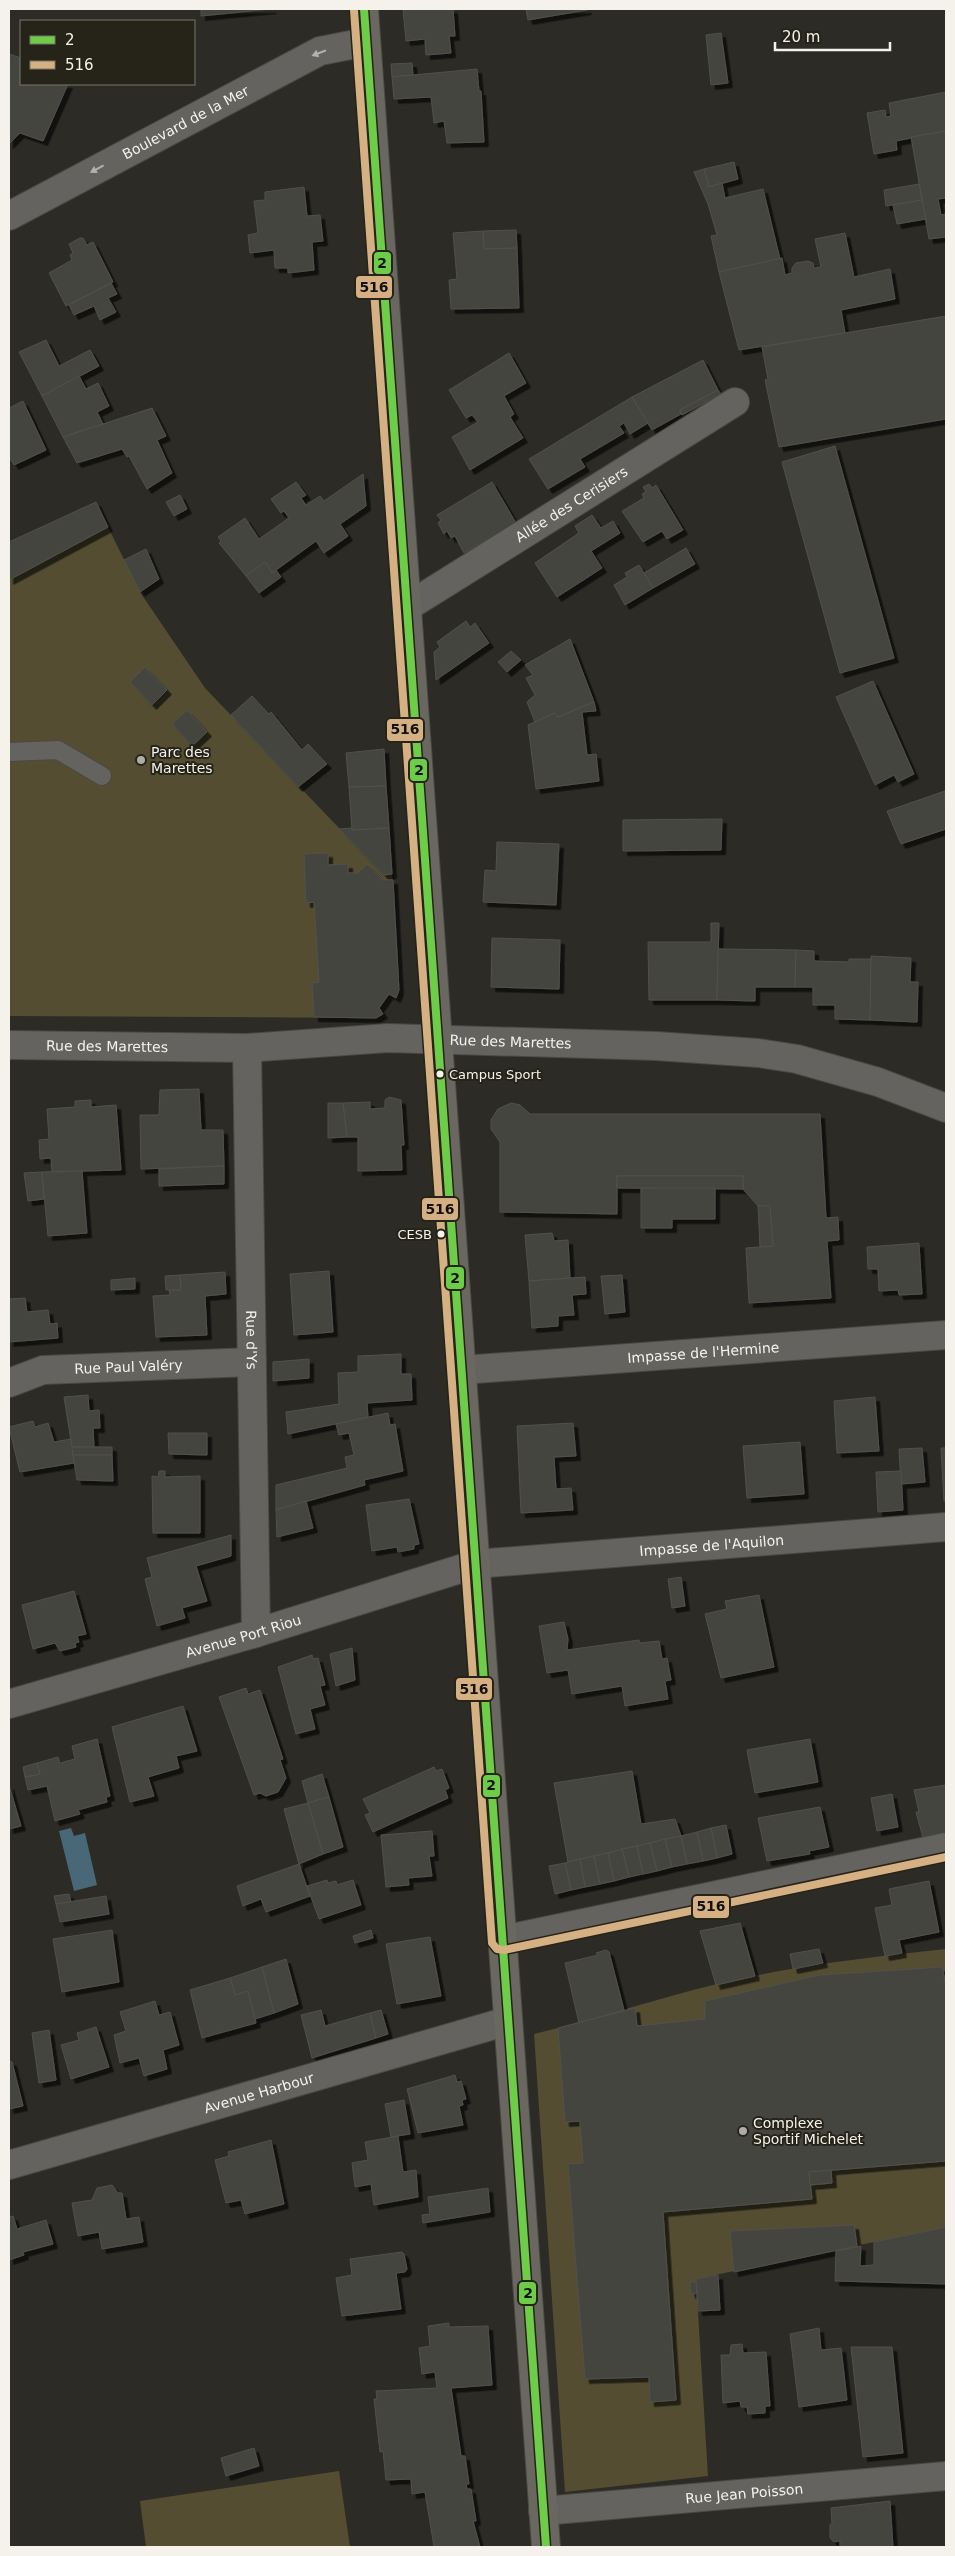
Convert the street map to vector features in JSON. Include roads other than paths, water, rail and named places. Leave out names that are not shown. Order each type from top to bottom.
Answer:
[{"type":"street","points":[[364,9],[546,2547]]},
{"type":"street","name":"Boulevard de la Mer","points":[[9,216],[320,51],[366,42]]},
{"type":"street","name":"Allée des Cerisiers","points":[[407,607],[735,402]]},
{"type":"street","name":"Rue des Marettes","points":[[9,1045],[247,1048],[388,1038],[656,1046],[758,1053],[797,1059],[878,1082],[946,1108]]},
{"type":"street","name":"Rue d'Ys","points":[[247,1048],[256,1633]]},
{"type":"street","name":"Impasse de l'Hermine","points":[[462,1370],[946,1335]]},
{"type":"street","name":"Rue Paul Valéry","points":[[9,1383],[43,1370],[252,1362]]},
{"type":"street","name":"Impasse de l'Aquilon","points":[[476,1564],[946,1527]]},
{"type":"street","name":"Avenue Port Riou","points":[[9,1704],[256,1633],[476,1564]]},
{"type":"street","points":[[502,1940],[946,1847]]},
{"type":"street","name":"Avenue Harbour","points":[[9,2164],[508,2021]]},
{"type":"street","name":"Rue Jean Poisson","points":[[543,2511],[946,2476]]},
{"type":"lane","points":[[9,752],[58,750],[102,776]]},
{"type":"water","points":[[71,1828],[74,1836],[85,1833],[97,1885],[74,1891],[59,1831]]},
{"type":"place","name":"Parc des Marettes","points":[[141,760]]},
{"type":"place","name":"Campus Sport","points":[[440,1074]]},
{"type":"place","name":"CESB","points":[[441,1234]]},
{"type":"place","name":"Complexe Sportif Michelet","points":[[743,2131]]}]
